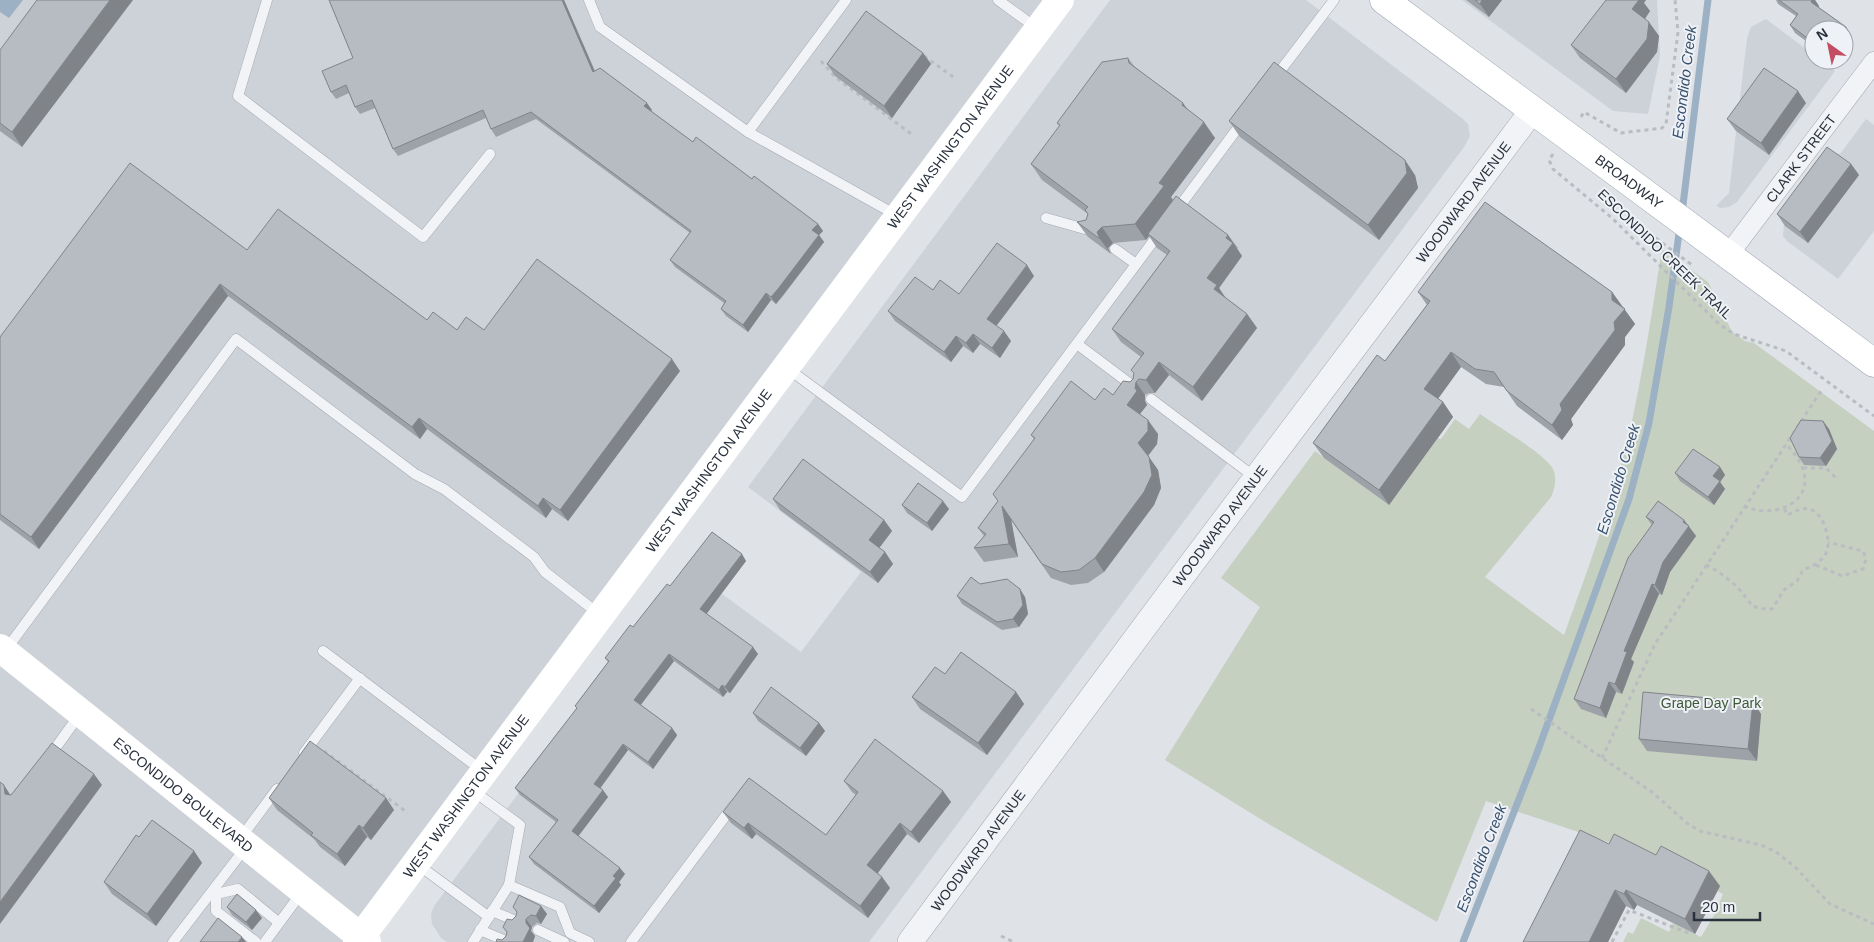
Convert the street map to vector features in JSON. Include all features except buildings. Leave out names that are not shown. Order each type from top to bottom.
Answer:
[{"type":"main road","name":"WEST WASHINGTON AVENUE","points":[[362,940],[416,863],[1060,0]]},
{"type":"main road","name":"BROADWAY","points":[[1388,1],[1532,111],[1874,363]]},
{"type":"main road","name":"ESCONDIDO BOULEVARD","points":[[2,650],[362,940]]},
{"type":"street","name":"CLARK STREET","points":[[1728,255],[1874,62]]},
{"type":"street","name":"WOODWARD AVENUE","points":[[910,942],[1532,111]]},
{"type":"lane","points":[[267,0],[238,96],[424,237],[490,154]]},
{"type":"lane","points":[[589,0],[600,27],[748,132],[899,216]]},
{"type":"lane","points":[[748,132],[846,0]]},
{"type":"lane","points":[[998,0],[1038,29]]},
{"type":"lane","points":[[1268,88],[1334,0]]},
{"type":"lane","points":[[786,367],[962,497],[1250,111]]},
{"type":"lane","points":[[1046,218],[1092,231]]},
{"type":"lane","points":[[1115,249],[1136,264]]},
{"type":"lane","points":[[2,650],[236,339],[415,474],[450,494],[534,557],[545,572],[601,616]]},
{"type":"lane","points":[[1077,344],[1137,389]]},
{"type":"lane","points":[[1151,399],[1256,478]]},
{"type":"lane","points":[[323,651],[360,678],[478,781],[520,825],[509,885],[472,942]]},
{"type":"lane","points":[[300,758],[360,678]]},
{"type":"lane","points":[[44,763],[81,713]]},
{"type":"lane","points":[[173,942],[214,892],[283,781]]},
{"type":"lane","points":[[631,942],[737,800]]},
{"type":"lane","points":[[416,863],[491,914],[516,921]]},
{"type":"lane","points":[[509,885],[560,907],[567,939]]},
{"type":"lane","points":[[214,892],[238,889],[278,922]]},
{"type":"lane","points":[[265,942],[278,922],[303,891]]},
{"type":"lane","points":[[214,892],[216,911],[256,942]]},
{"type":"lane","points":[[480,930],[506,941]]},
{"type":"lane","points":[[538,930],[567,939],[589,942]]},
{"type":"path","points":[[1584,112],[1621,133],[1662,128],[1666,124],[1678,32],[1675,0]]},
{"type":"path","points":[[919,52],[956,79]]},
{"type":"path","points":[[820,61],[835,77],[914,136]]},
{"type":"path","name":"ESCONDIDO CREEK TRAIL","points":[[1549,160],[1553,169],[1612,218],[1719,324],[1741,336],[1786,351],[1874,416]]},
{"type":"path","points":[[1630,219],[1692,265]]},
{"type":"path","points":[[1602,758],[1655,644],[1823,388]]},
{"type":"path","points":[[1744,506],[1760,512],[1784,508],[1791,504],[1802,492],[1805,482],[1802,468],[1786,444]]},
{"type":"path","points":[[1802,468],[1826,468],[1838,480]]},
{"type":"path","points":[[1706,565],[1738,588],[1748,603],[1756,608],[1772,609],[1784,590],[1797,581],[1803,570],[1816,565],[1826,555],[1828,542],[1818,513],[1802,508],[1788,515],[1784,508]]},
{"type":"path","points":[[1816,565],[1842,576],[1863,569],[1866,559],[1863,551],[1828,542]]},
{"type":"path","points":[[1531,708],[1652,792],[1688,824],[1700,831],[1762,845],[1776,852],[1795,867],[1830,904],[1874,924]]},
{"type":"path","points":[[324,750],[408,813]]},
{"type":"path","points":[[1612,942],[1629,910],[1691,934]]},
{"type":"path","points":[[1001,936],[1014,942]]},
{"type":"shaded area","points":[[0,0],[1060,0],[357,942],[0,942]]},
{"type":"shaded area","points":[[1110,0],[1306,0],[1463,119],[1468,124],[1470,136],[1464,147],[869,942],[447,942],[441,938],[432,924],[431,914],[434,906],[687,568],[801,652],[861,572],[748,487]]},
{"type":"shaded area","points":[[1462,0],[1657,0],[1660,56],[1648,114],[1613,111]]},
{"type":"shaded area","points":[[1766,19],[1804,48],[1804,70],[1835,71],[1737,202],[1729,207],[1720,208],[1716,206],[1729,193],[1747,38],[1751,27]]},
{"type":"shaded area","points":[[1866,119],[1874,125],[1874,231],[1838,279],[1787,241],[1783,236],[1784,223],[1836,153],[1840,154]]},
{"type":"green space","name":"Grape Day Park","points":[[1662,249],[1708,282],[1732,332],[1745,341],[1754,343],[1874,431],[1874,942],[1623,942],[1628,932],[1633,934],[1641,918],[1669,932],[1673,923],[1701,937],[1716,912],[1723,894],[1653,857],[1486,801],[1437,922],[1267,823],[1165,760],[1260,607],[1221,578],[1315,451],[1389,505],[1438,438],[1441,439],[1455,419],[1469,429],[1480,414],[1531,448],[1549,463],[1553,469],[1555,479],[1551,497],[1485,577],[1564,635],[1601,532],[1627,442],[1644,360]]},
{"type":"water","points":[[0,0],[23,0],[9,18],[0,12]]},
{"type":"waterway","name":"Escondido Creek","points":[[1682,213],[1708,0]]},
{"type":"waterway","name":"Escondido Creek","points":[[1463,942],[1537,753],[1629,499],[1649,423],[1669,307],[1680,226]]}]
